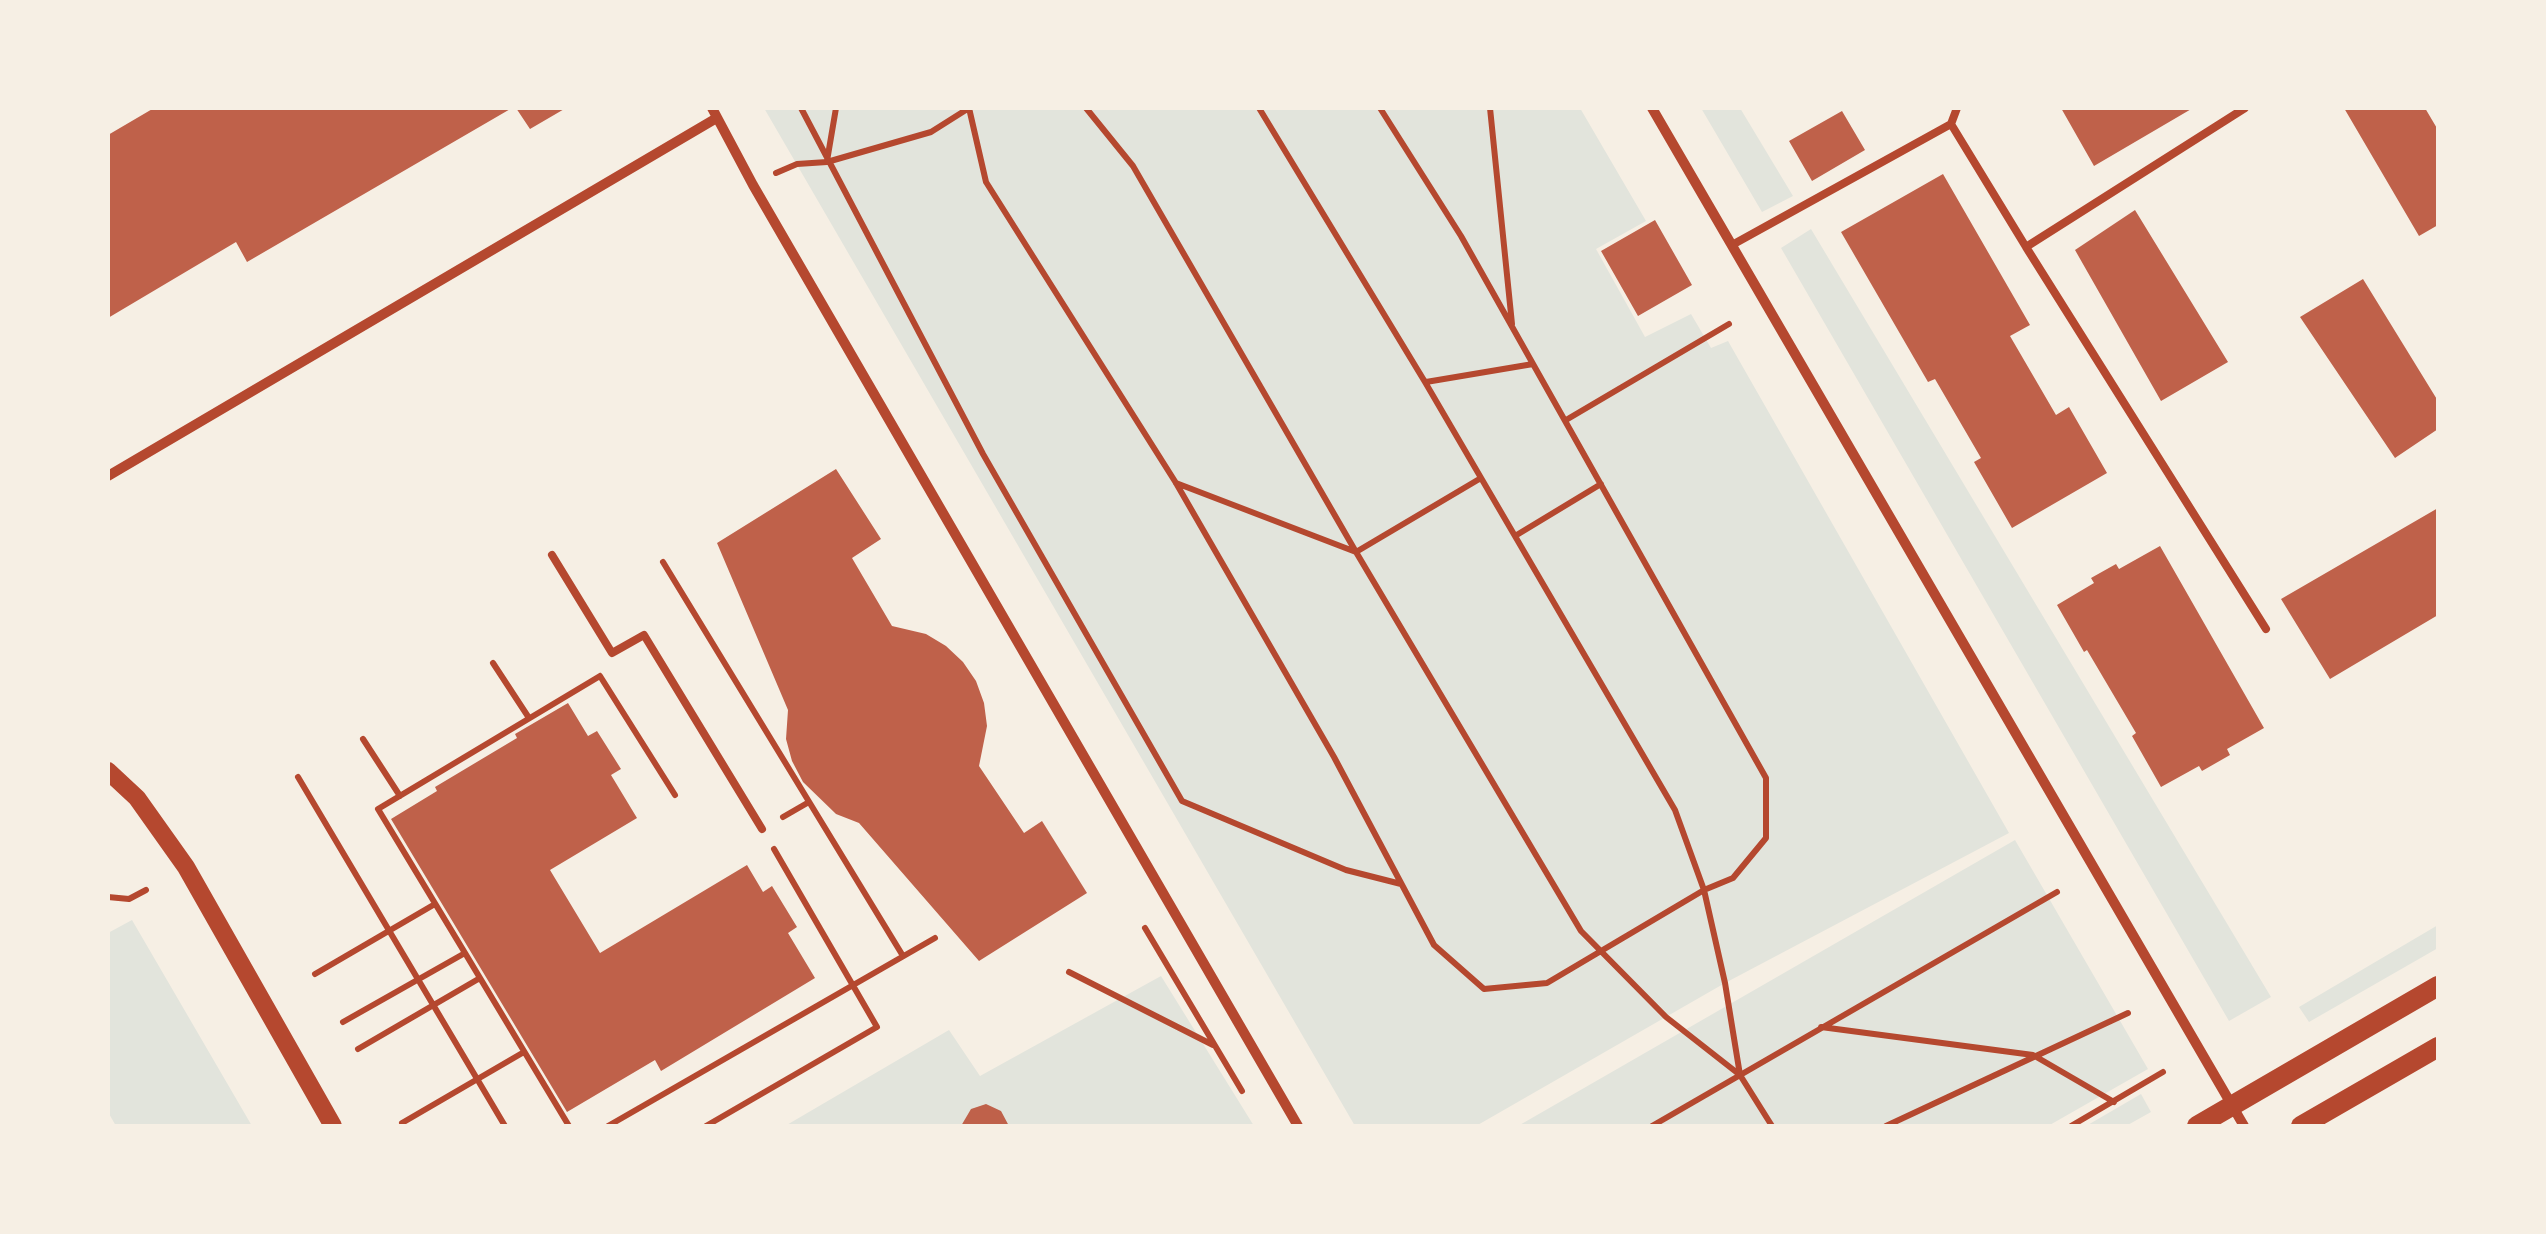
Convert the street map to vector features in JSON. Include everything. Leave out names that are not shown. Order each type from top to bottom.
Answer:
[{"type":"main road","points":[[2197,1126],[2438,986]]},
{"type":"main road","points":[[2301,1126],[2438,1047]]},
{"type":"street","points":[[1652,108],[2244,1126]]},
{"type":"street","points":[[108,476],[713,114],[1298,1126]]},
{"type":"street","points":[[108,771],[137,798],[186,867],[333,1126]]},
{"type":"lane","points":[[1732,246],[1951,124],[1957,108]]},
{"type":"lane","points":[[2026,247],[2245,108]]},
{"type":"lane","points":[[1951,124],[2266,630]]},
{"type":"lane","points":[[552,555],[612,653],[644,634],[762,829]]},
{"type":"path","points":[[801,108],[983,454],[1182,801],[1346,870],[1401,884]]},
{"type":"path","points":[[827,162],[836,108]]},
{"type":"path","points":[[752,185],[797,164],[827,162],[931,132],[969,108],[986,182],[1176,483],[1334,757],[1434,945],[1484,989],[1547,983],[1704,890],[1733,878],[1766,838],[1766,778],[1461,236],[1380,108]]},
{"type":"path","points":[[1086,108],[1133,166],[1356,552],[1582,931],[1666,1017],[1740,1075],[1772,1126]]},
{"type":"path","points":[[1259,108],[1425,382],[1675,810],[1704,890],[1725,982],[1740,1075]]},
{"type":"path","points":[[1490,108],[1512,330]]},
{"type":"path","points":[[1566,420],[1728,324]]},
{"type":"path","points":[[1425,382],[1533,364]]},
{"type":"path","points":[[1356,552],[1481,478]]},
{"type":"path","points":[[1176,483],[1356,552]]},
{"type":"path","points":[[1515,536],[1601,484]]},
{"type":"path","points":[[663,562],[904,956]]},
{"type":"path","points":[[492,663],[530,718]]},
{"type":"path","points":[[569,1126],[378,809],[602,679],[676,795]]},
{"type":"path","points":[[363,739],[400,796]]},
{"type":"path","points":[[298,778],[504,1126]]},
{"type":"path","points":[[706,1126],[877,1026],[762,829],[809,802]]},
{"type":"path","points":[[108,897],[129,899],[146,890]]},
{"type":"path","points":[[1652,1126],[2056,892]]},
{"type":"path","points":[[315,974],[435,904]]},
{"type":"path","points":[[1144,928],[1244,1094]]},
{"type":"path","points":[[608,1126],[935,938]]},
{"type":"path","points":[[343,1022],[465,952]]},
{"type":"path","points":[[1069,972],[1214,1046]]},
{"type":"path","points":[[358,1048],[480,978]]},
{"type":"path","points":[[1886,1126],[2128,1013]]},
{"type":"path","points":[[1821,1026],[2033,1055],[2114,1102]]},
{"type":"path","points":[[402,1123],[524,1052]]},
{"type":"path","points":[[2071,1126],[2163,1072]]},
{"type":"shaded area","points":[[764,108],[1580,108],[1646,221],[1596,249],[1645,337],[1691,314],[1711,348],[1728,341],[2009,833],[1725,983],[1476,1126],[1355,1126]]},
{"type":"shaded area","points":[[1701,108],[1740,108],[1793,196],[1762,212]]},
{"type":"shaded area","points":[[1811,229],[2271,997],[2229,1021],[1781,248]]},
{"type":"shaded area","points":[[2015,840],[2148,1069],[2048,1126],[1518,1126]]},
{"type":"shaded area","points":[[132,920],[252,1126],[116,1126],[108,1112],[108,933]]},
{"type":"shaded area","points":[[2438,925],[2438,948],[2309,1022],[2299,1007]]},
{"type":"shaded area","points":[[1161,976],[1254,1126],[785,1126],[949,1030],[980,1076]]},
{"type":"shaded area","points":[[2141,1094],[2151,1112],[2126,1126],[2086,1126]]},
{"type":"building","points":[[154,108],[512,108],[247,262],[236,242],[108,318],[108,135]]},
{"type":"building","points":[[516,108],[566,108],[530,129]]},
{"type":"building","points":[[2061,108],[2193,108],[2094,166]]},
{"type":"building","points":[[2344,108],[2425,108],[2438,130],[2438,225],[2419,236]]},
{"type":"building","points":[[1842,111],[1865,150],[1812,181],[1789,141]]},
{"type":"building","points":[[1943,174],[2030,325],[2010,336],[2056,415],[2069,407],[2107,473],[2012,528],[1974,462],[1981,458],[1935,379],[1928,382],[1841,232]]},
{"type":"building","points":[[2135,210],[2228,362],[2161,401],[2075,250]]},
{"type":"building","points":[[1655,220],[1692,285],[1638,316],[1601,251]]},
{"type":"building","points":[[2363,279],[2438,401],[2438,429],[2395,458],[2300,317]]},
{"type":"building","points":[[836,469],[881,539],[852,558],[892,626],[926,634],[963,662],[984,703],[987,726],[979,766],[1024,833],[1042,821],[1087,893],[979,961],[859,823],[836,814],[803,782],[786,739],[788,710],[717,543]]},
{"type":"building","points":[[2438,508],[2438,615],[2330,679],[2281,599]]},
{"type":"building","points":[[2160,546],[2264,728],[2227,749],[2230,755],[2202,771],[2199,766],[2161,787],[2132,736],[2136,733],[2057,605],[2094,583],[2091,578],[2116,564],[2119,569]]},
{"type":"building","points":[[568,703],[588,736],[597,731],[621,769],[611,775],[637,818],[550,870],[600,953],[747,865],[763,892],[772,886],[797,927],[788,933],[815,978],[661,1071],[655,1060],[567,1112],[391,819],[437,791],[435,787],[517,738],[515,734]]},
{"type":"building","points":[[986,1104],[1001,1111],[1009,1126],[961,1126],[971,1109]]}]
